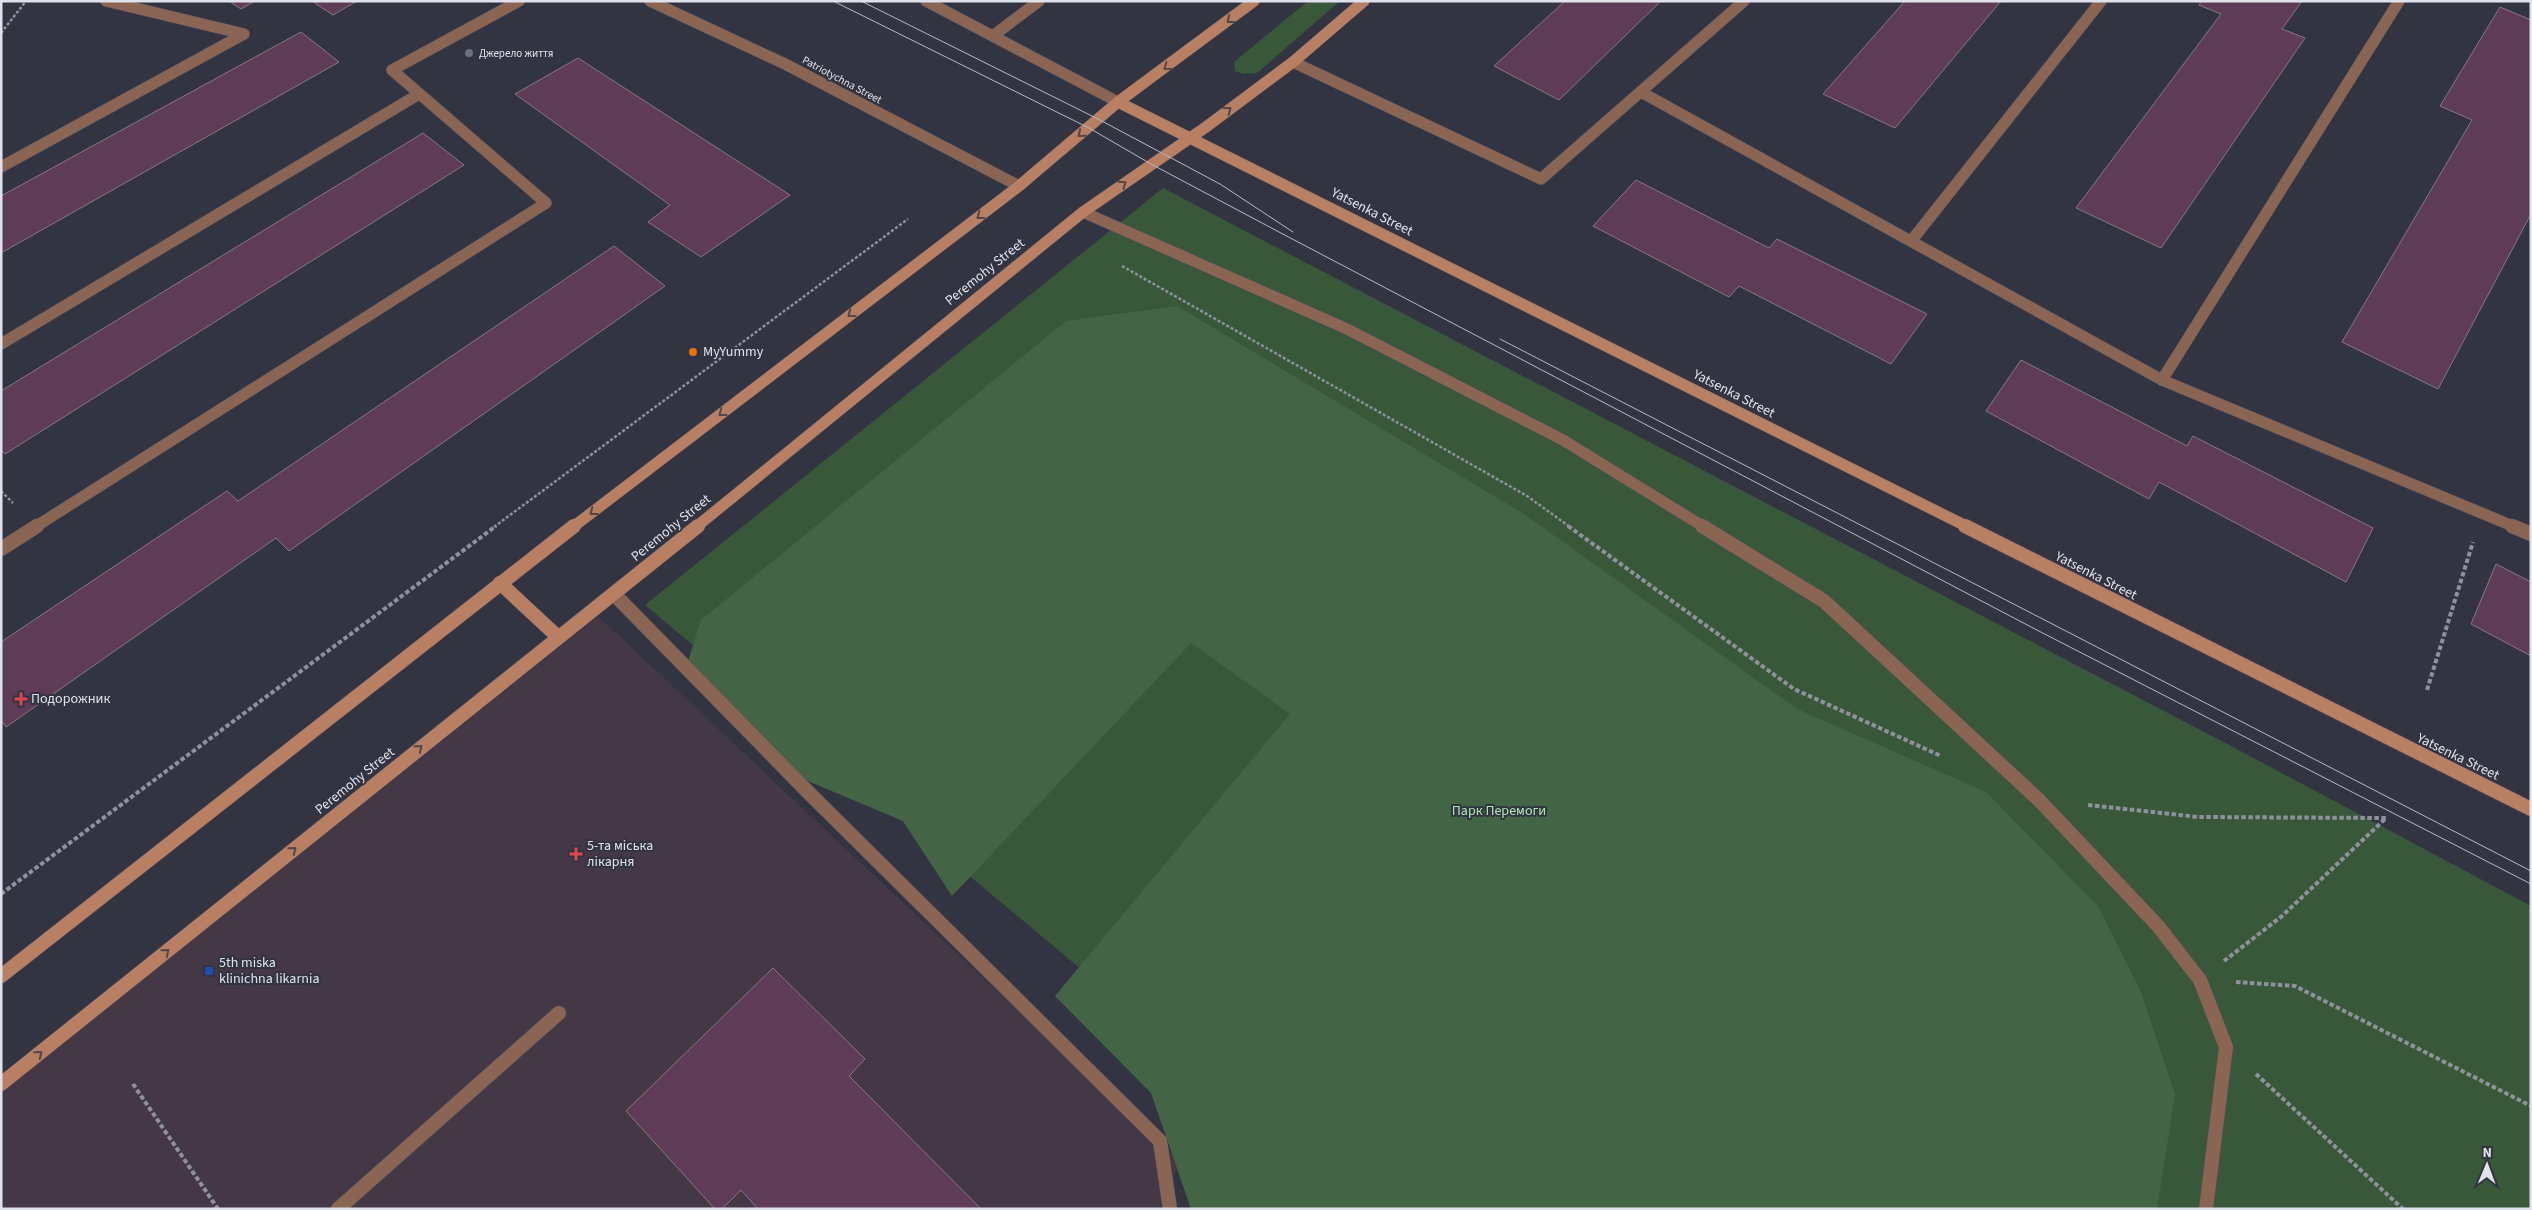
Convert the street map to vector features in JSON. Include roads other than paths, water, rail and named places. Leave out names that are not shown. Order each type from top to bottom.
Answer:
[{"type":"main road","points":[[1,976],[500,583],[1019,186],[1118,102],[1254,1]]},
{"type":"main road","name":"Peremohy Street","points":[[1,1084],[614,594],[1083,212],[1293,62],[1364,1]]},
{"type":"main road","name":"Yatsenka Street","points":[[1118,102],[2531,809]]},
{"type":"main road","points":[[500,583],[558,637]]},
{"type":"street","points":[[1,167],[244,34],[106,1]]},
{"type":"street","points":[[1,549],[546,203],[392,70],[519,1]]},
{"type":"street","name":"Patriotychna Street","points":[[650,1],[785,64],[1019,186]]},
{"type":"street","name":"Yatsenka Street","points":[[926,1],[994,35],[1118,102]]},
{"type":"street","points":[[994,35],[1038,1]]},
{"type":"street","points":[[1293,62],[1542,179],[1744,1]]},
{"type":"street","points":[[1912,240],[2101,1]]},
{"type":"street","points":[[2162,380],[2399,1]]},
{"type":"street","points":[[1641,92],[1912,240],[2162,380],[2531,534]]},
{"type":"street","points":[[1,344],[419,94]]},
{"type":"street","points":[[1083,212],[1347,329],[1563,440],[1824,600],[2039,800],[2158,926],[2200,980],[2226,1047],[2206,1209]]},
{"type":"street","points":[[614,594],[794,778],[1160,1142],[1170,1209]]},
{"type":"street","points":[[338,1209],[559,1013]]},
{"type":"tram line","points":[[833,1],[1089,128],[1151,164],[1279,232],[2033,628],[2531,884]]},
{"type":"tram line","points":[[861,1],[1098,119],[1220,184],[1293,232]]},
{"type":"tram line","points":[[1500,339],[2531,871]]},
{"type":"place","name":"Джерело життя","points":[[469,53]]},
{"type":"place","name":"MyYummy","points":[[693,352]]},
{"type":"place","name":"Подорожник","points":[[21,699]]},
{"type":"place","name":"5-та міська лікарня","points":[[576,854]]},
{"type":"place","name":"5th miska klinichna likarnia","points":[[209,971]]},
{"type":"park label","name":"Парк Перемоги","points":[[1499,811]]}]
